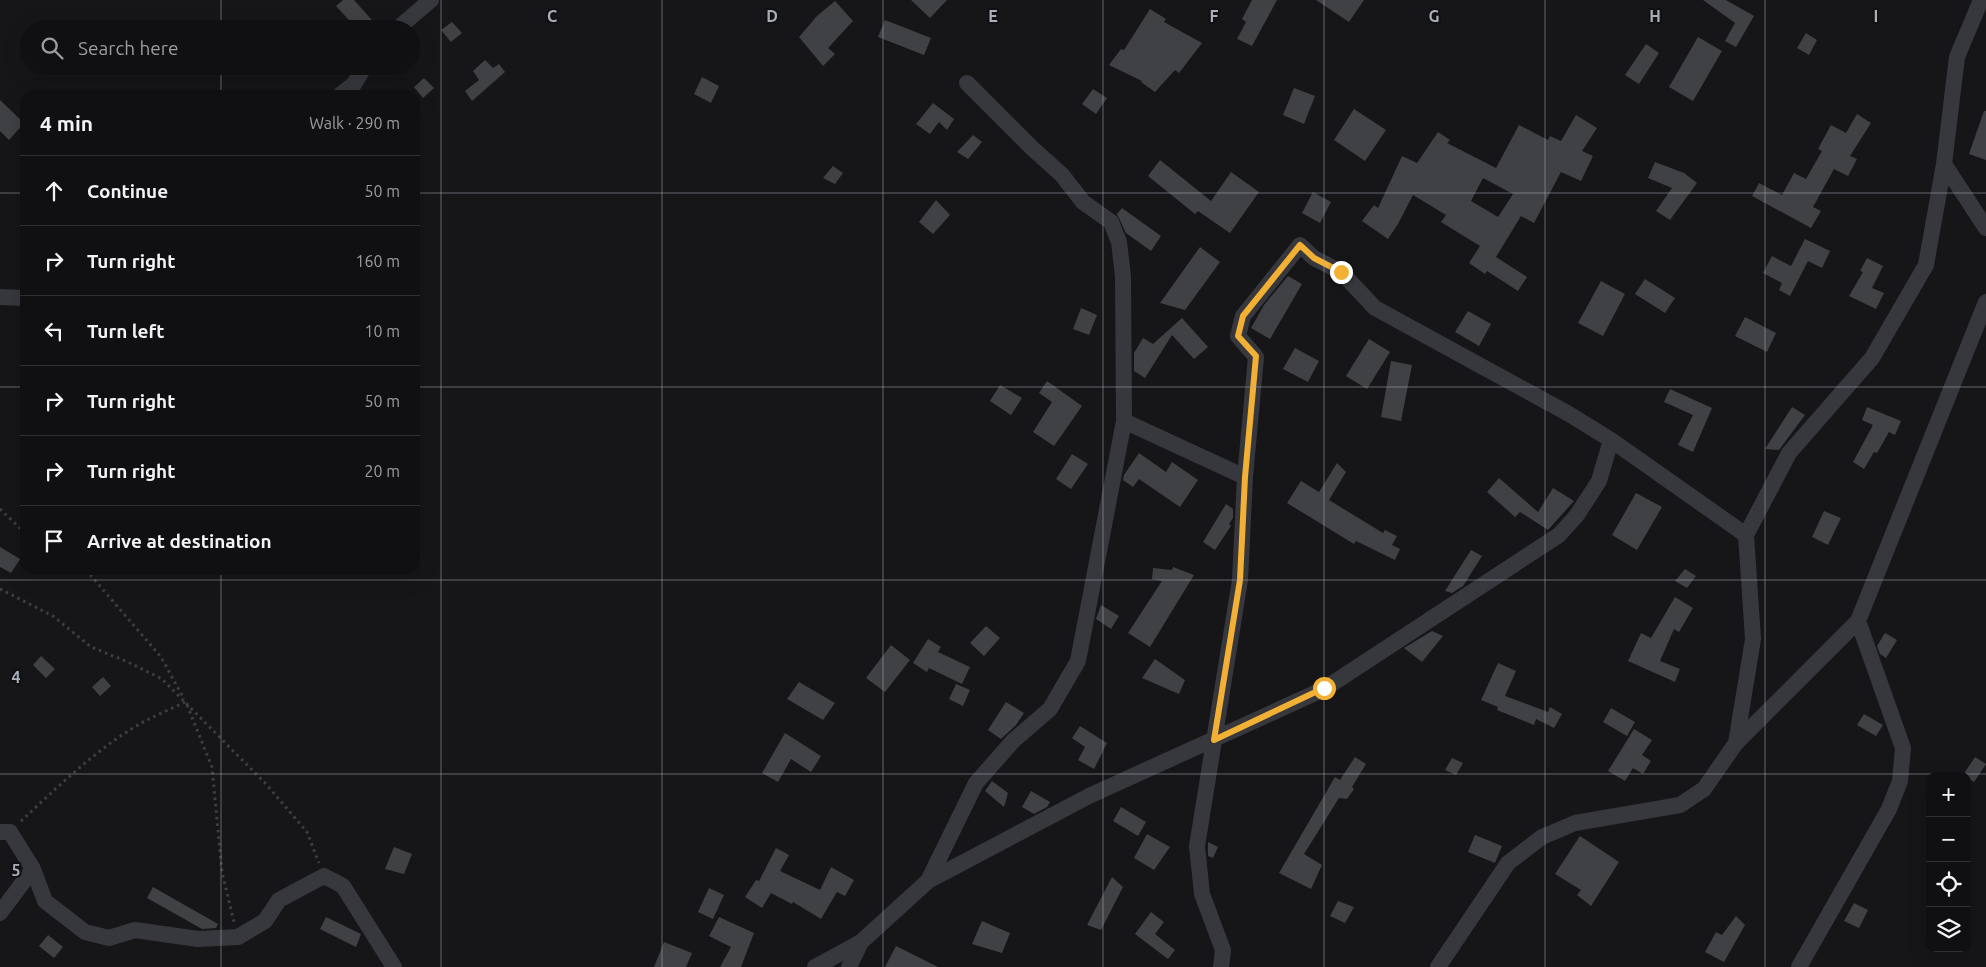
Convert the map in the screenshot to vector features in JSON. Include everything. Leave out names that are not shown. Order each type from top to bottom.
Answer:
[{"type":"street","points":[[408,20],[431,0]]},
{"type":"street","points":[[1736,743],[1753,639],[1746,535],[1789,453],[1872,358],[1926,265],[1944,164],[1957,57],[1981,0]]},
{"type":"street","points":[[346,90],[354,84],[360,75]]},
{"type":"street","points":[[928,881],[976,783],[1013,741],[1050,709],[1078,661],[1124,421],[1123,276],[1119,242],[1111,222],[1083,202],[1062,175],[967,83]]},
{"type":"street","points":[[1944,164],[1986,228]]},
{"type":"street","points":[[1221,967],[1223,950],[1202,894],[1197,846],[1240,580],[1245,477],[1256,356],[1238,336],[1243,316],[1300,245],[1314,258],[1341,272],[1374,308],[1569,414],[1611,440],[1746,535]]},
{"type":"street","points":[[0,297],[20,298]]},
{"type":"street","points":[[1438,967],[1508,863],[1542,837],[1575,823],[1680,805],[1704,789],[1736,743],[1858,622],[1986,302]]},
{"type":"street","points":[[1124,421],[1245,477]]},
{"type":"street","points":[[815,967],[861,942],[928,881],[1089,796],[1324,688],[1559,535],[1576,515],[1599,481],[1611,440]]},
{"type":"street","points":[[1799,967],[1889,809],[1900,781],[1902,748],[1858,622]]},
{"type":"street","points":[[5,832],[33,869],[45,901],[84,932],[109,938],[136,930],[198,939],[238,937],[266,921],[279,900],[324,876],[343,886],[394,967]]},
{"type":"street","points":[[0,913],[33,869]]},
{"type":"street","points":[[849,967],[861,942]]},
{"type":"path","points":[[0,509],[20,527]]},
{"type":"path","points":[[90,575],[161,657],[185,702],[212,767],[222,872],[238,937]]},
{"type":"path","points":[[0,589],[52,616],[91,647],[128,662],[162,680],[265,783],[307,832],[324,876]]},
{"type":"path","points":[[5,832],[62,783],[113,743],[146,721],[185,702]]},
{"type":"building","points":[[343,0],[354,0],[372,20],[349,20],[336,6]]},
{"type":"building","points":[[911,0],[947,0],[930,18]]},
{"type":"building","points":[[1252,0],[1277,0],[1252,46],[1237,39],[1246,22],[1242,19]]},
{"type":"building","points":[[1316,0],[1364,0],[1349,22]]},
{"type":"building","points":[[1703,0],[1726,0],[1754,16],[1736,47],[1725,41],[1735,23]]},
{"type":"building","points":[[835,1],[853,21],[828,48],[835,54],[823,66],[799,37],[817,16]]},
{"type":"building","points":[[1150,9],[1166,19],[1164,22],[1202,43],[1179,73],[1175,70],[1155,92],[1142,81],[1109,65],[1121,49],[1124,50]]},
{"type":"building","points":[[885,20],[931,38],[924,55],[878,37]]},
{"type":"building","points":[[452,22],[462,33],[451,42],[441,30]]},
{"type":"building","points":[[1806,33],[1817,40],[1809,55],[1797,48]]},
{"type":"building","points":[[1698,37],[1722,51],[1693,101],[1669,87]]},
{"type":"building","points":[[1646,44],[1659,53],[1639,84],[1625,75]]},
{"type":"building","points":[[485,60],[493,68],[499,64],[505,72],[472,101],[465,91],[479,80],[473,71]]},
{"type":"building","points":[[702,77],[719,86],[711,103],[694,94]]},
{"type":"building","points":[[424,78],[434,88],[423,98],[420,94],[420,90],[416,90],[414,87]]},
{"type":"building","points":[[1294,88],[1315,96],[1304,124],[1283,115]]},
{"type":"building","points":[[1093,89],[1107,98],[1096,114],[1082,104]]},
{"type":"building","points":[[0,100],[20,119],[20,128],[9,140],[0,131]]},
{"type":"building","points":[[933,103],[954,119],[947,130],[939,122],[930,134],[916,124]]},
{"type":"building","points":[[1354,109],[1386,130],[1365,161],[1334,140]]},
{"type":"building","points":[[1984,111],[1986,111],[1986,160],[1969,154]]},
{"type":"building","points":[[1857,114],[1871,123],[1850,156],[1857,159],[1848,176],[1834,169],[1813,207],[1821,211],[1811,228],[1752,196],[1759,183],[1782,195],[1794,173],[1806,179],[1822,151],[1818,149],[1831,125],[1846,133]]},
{"type":"building","points":[[1576,115],[1597,128],[1582,151],[1593,156],[1581,181],[1561,172],[1534,223],[1521,216],[1496,257],[1527,277],[1518,291],[1487,271],[1485,274],[1469,263],[1480,246],[1441,222],[1446,215],[1413,195],[1388,239],[1362,221],[1374,205],[1378,208],[1402,156],[1417,163],[1438,132],[1450,140],[1447,143],[1496,168],[1519,125],[1548,140],[1550,136],[1561,141]],"holes":[[[1483,178],[1513,194],[1498,217],[1471,201]]]},
{"type":"building","points":[[973,135],[982,142],[968,159],[957,152]]},
{"type":"building","points":[[1160,160],[1211,201],[1231,172],[1259,192],[1230,233],[1198,211],[1195,214],[1148,176]]},
{"type":"building","points":[[1655,162],[1684,173],[1697,183],[1670,220],[1656,211],[1672,188],[1648,178]]},
{"type":"building","points":[[833,166],[843,173],[835,184],[823,178]]},
{"type":"building","points":[[1313,192],[1331,202],[1320,223],[1302,213]]},
{"type":"building","points":[[936,200],[950,215],[933,234],[919,222]]},
{"type":"building","points":[[1122,208],[1161,236],[1151,251],[1126,233],[1117,214]]},
{"type":"building","points":[[1805,239],[1830,251],[1822,268],[1808,261],[1790,296],[1779,290],[1782,283],[1763,273],[1772,256],[1791,266]]},
{"type":"building","points":[[1200,247],[1220,262],[1185,310],[1160,303]]},
{"type":"building","points":[[1867,258],[1883,266],[1872,288],[1884,293],[1876,309],[1849,296],[1863,272],[1860,271]]},
{"type":"building","points":[[1288,276],[1302,284],[1270,339],[1251,328],[1264,305]]},
{"type":"building","points":[[1645,279],[1675,298],[1665,313],[1635,294]]},
{"type":"building","points":[[1601,281],[1625,294],[1603,336],[1578,323]]},
{"type":"building","points":[[1081,308],[1097,315],[1089,335],[1073,329]]},
{"type":"building","points":[[1468,311],[1491,324],[1479,346],[1455,332]]},
{"type":"building","points":[[1745,317],[1776,333],[1767,352],[1735,336]]},
{"type":"building","points":[[1182,318],[1208,347],[1194,359],[1172,335],[1145,378],[1134,371],[1134,353],[1143,338],[1153,344]]},
{"type":"building","points":[[1369,339],[1390,352],[1367,389],[1346,376]]},
{"type":"building","points":[[1295,348],[1319,361],[1308,382],[1283,369]]},
{"type":"building","points":[[1391,361],[1412,365],[1401,421],[1381,417]]},
{"type":"building","points":[[1047,381],[1082,406],[1054,446],[1033,432],[1052,402],[1039,393]]},
{"type":"building","points":[[1000,385],[1022,398],[1011,415],[990,401]]},
{"type":"building","points":[[1670,389],[1712,408],[1693,452],[1678,445],[1693,415],[1664,402]]},
{"type":"building","points":[[1792,407],[1805,415],[1779,450],[1765,449]]},
{"type":"building","points":[[1867,407],[1901,421],[1895,435],[1889,432],[1877,453],[1874,452],[1864,469],[1853,462],[1873,425],[1862,420]]},
{"type":"building","points":[[1139,453],[1166,472],[1172,462],[1198,480],[1180,507],[1139,479],[1133,487],[1123,480],[1124,475]]},
{"type":"building","points":[[1072,454],[1088,464],[1071,489],[1056,479]]},
{"type":"building","points":[[1337,463],[1346,472],[1329,500],[1383,533],[1385,530],[1397,536],[1392,545],[1400,549],[1395,560],[1356,541],[1354,544],[1287,503],[1301,481],[1319,492]]},
{"type":"building","points":[[1499,478],[1538,512],[1553,488],[1574,501],[1548,530],[1520,512],[1515,517],[1487,492]]},
{"type":"building","points":[[1636,493],[1662,507],[1637,550],[1612,535]]},
{"type":"building","points":[[1226,504],[1233,509],[1233,518],[1229,524],[1231,526],[1215,550],[1203,542]]},
{"type":"building","points":[[1824,511],[1841,518],[1828,545],[1812,537]]},
{"type":"building","points":[[0,547],[20,559],[11,573],[0,567]]},
{"type":"building","points":[[1471,550],[1482,556],[1463,586],[1452,593],[1445,591]]},
{"type":"building","points":[[1173,567],[1194,575],[1150,647],[1128,633],[1162,581],[1152,579],[1153,568],[1172,570]]},
{"type":"building","points":[[1685,569],[1696,576],[1687,588],[1675,581]]},
{"type":"building","points":[[1675,597],[1693,608],[1679,632],[1674,629],[1660,661],[1680,669],[1675,682],[1628,661],[1641,633],[1651,638]]},
{"type":"building","points":[[1101,605],[1119,616],[1111,629],[1096,619]]},
{"type":"building","points":[[986,626],[1000,638],[984,656],[970,643]]},
{"type":"building","points":[[1432,631],[1443,636],[1422,662],[1404,648]]},
{"type":"building","points":[[1885,633],[1897,640],[1886,658],[1880,654],[1877,646]]},
{"type":"building","points":[[928,639],[941,647],[938,652],[970,667],[962,684],[929,668],[927,672],[913,663]]},
{"type":"building","points":[[891,645],[910,660],[885,692],[866,678]]},
{"type":"building","points":[[41,656],[55,669],[46,678],[33,665]]},
{"type":"building","points":[[1155,659],[1185,680],[1179,694],[1142,678]]},
{"type":"building","points":[[1498,663],[1516,671],[1505,696],[1548,712],[1550,707],[1562,714],[1554,728],[1536,719],[1534,725],[1497,710],[1498,707],[1481,700]]},
{"type":"building","points":[[103,677],[111,686],[100,696],[92,687]]},
{"type":"building","points":[[799,682],[835,703],[823,720],[787,699]]},
{"type":"building","points":[[956,684],[970,690],[963,706],[949,699]]},
{"type":"building","points":[[1006,702],[1024,713],[1016,725],[1001,739],[988,730]]},
{"type":"building","points":[[1611,708],[1635,722],[1627,736],[1603,722]]},
{"type":"building","points":[[1864,714],[1883,725],[1876,736],[1857,725]]},
{"type":"building","points":[[1080,726],[1107,743],[1094,769],[1078,760],[1085,747],[1072,738]]},
{"type":"building","points":[[1634,729],[1652,740],[1642,755],[1651,761],[1643,774],[1633,768],[1625,781],[1608,771]]},
{"type":"building","points":[[785,733],[821,756],[811,772],[791,759],[778,782],[762,773]]},
{"type":"building","points":[[1355,757],[1366,764],[1352,787],[1354,789],[1347,799],[1339,798],[1304,854],[1322,865],[1311,889],[1279,873],[1335,777],[1340,780]]},
{"type":"building","points":[[1975,757],[1986,764],[1974,782],[1971,780],[1971,772],[1965,772]]},
{"type":"building","points":[[1452,758],[1463,763],[1456,775],[1445,770]]},
{"type":"building","points":[[992,781],[1008,793],[1004,807],[985,791]]},
{"type":"building","points":[[1031,791],[1050,802],[1047,807],[1034,814],[1022,807]]},
{"type":"building","points":[[1121,807],[1146,822],[1138,836],[1113,821]]},
{"type":"building","points":[[1147,834],[1170,847],[1154,870],[1134,858]]},
{"type":"building","points":[[1475,835],[1502,846],[1495,863],[1468,852]]},
{"type":"building","points":[[1580,836],[1619,862],[1591,906],[1577,895],[1581,890],[1555,874]]},
{"type":"building","points":[[1208,842],[1218,847],[1213,858],[1208,856]]},
{"type":"building","points":[[394,847],[412,854],[404,874],[385,869]]},
{"type":"building","points":[[776,848],[789,855],[780,871],[820,890],[831,867],[854,880],[845,896],[837,892],[821,919],[793,902],[792,904],[771,893],[762,908],[745,897],[756,880],[759,881]]},
{"type":"building","points":[[1112,877],[1123,887],[1101,930],[1087,925]]},
{"type":"building","points":[[153,887],[218,924],[216,928],[202,929],[147,898]]},
{"type":"building","points":[[709,888],[724,895],[713,919],[698,912]]},
{"type":"building","points":[[1338,901],[1354,907],[1345,923],[1330,916]]},
{"type":"building","points":[[1854,903],[1868,910],[1859,928],[1844,921]]},
{"type":"building","points":[[1151,912],[1164,922],[1155,934],[1175,950],[1168,959],[1135,934]]},
{"type":"building","points":[[1736,916],[1745,925],[1724,962],[1705,952],[1716,932],[1722,935]]},
{"type":"building","points":[[326,917],[361,934],[356,947],[320,929]]},
{"type":"building","points":[[719,917],[754,933],[741,967],[720,967],[731,947],[709,936]]},
{"type":"building","points":[[982,921],[1010,933],[1002,953],[972,944]]},
{"type":"building","points":[[48,935],[63,947],[54,958],[39,946]]},
{"type":"building","points":[[664,942],[692,953],[686,967],[654,967]]},
{"type":"building","points":[[896,946],[938,967],[885,967]]},
{"type":"route","points":[[1324,688],[1214,740],[1240,580],[1245,477],[1256,356],[1238,336],[1243,316],[1300,245],[1314,258],[1341,272]]}]
